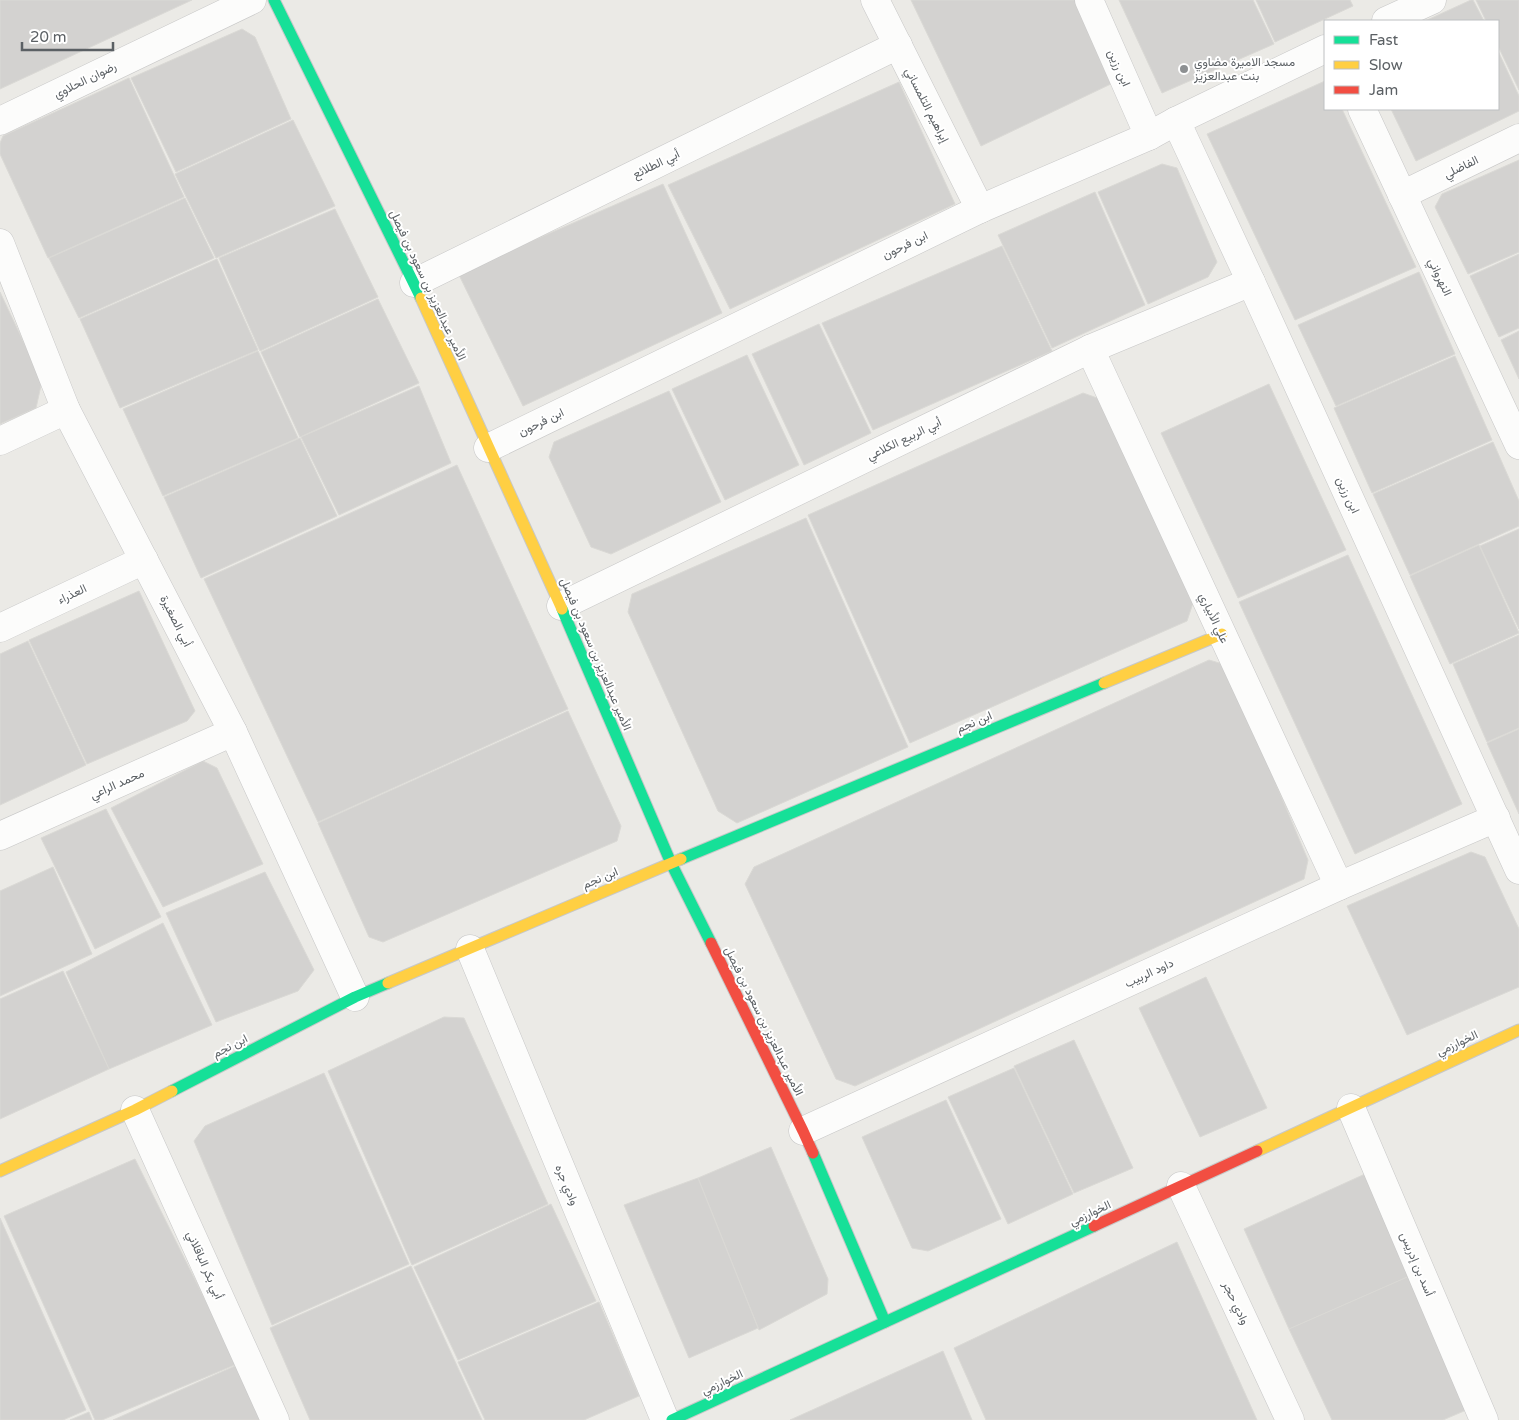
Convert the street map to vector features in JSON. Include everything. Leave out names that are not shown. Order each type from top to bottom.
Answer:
[{"type":"street","name":"رضوان الحلاوي","points":[[0,121],[252,0]]},
{"type":"street","name":"الأمير عبدالعزيز بن سعود بن فيصل","points":[[274,0],[414,283],[561,606],[671,863],[803,1131],[885,1322]]},
{"type":"street","name":"إبراهيم التلمساني","points":[[875,0],[980,209]]},
{"type":"street","name":"ابن رزين","points":[[1089,0],[1149,136]]},
{"type":"street","points":[[1388,20],[1432,0]]},
{"type":"street","name":"أبي الطلائع","points":[[414,283],[898,45]]},
{"type":"street","name":"ابن فرحون","points":[[488,448],[980,209],[1149,136],[1176,121],[1324,50]]},
{"type":"street","name":"النهرواني","points":[[1362,110],[1519,445]]},
{"type":"street","name":"ابن رزين","points":[[1176,121],[1519,870]]},
{"type":"street","name":"الفاضلي","points":[[1402,195],[1519,138]]},
{"type":"street","name":"أبي الصغيرة","points":[[0,243],[66,410],[233,732],[354,997]]},
{"type":"street","name":"أبي الربيع الكلاعي","points":[[561,606],[1090,349],[1251,282]]},
{"type":"street","name":"علي الأبياري","points":[[1090,349],[1339,886]]},
{"type":"street","points":[[0,441],[66,410]]},
{"type":"street","name":"العذراء","points":[[0,628],[144,560]]},
{"type":"street","name":"ابن نجم","points":[[0,1171],[135,1110],[354,997],[1222,634]]},
{"type":"street","name":"محمد الراعي","points":[[0,836],[233,732]]},
{"type":"street","name":"داود الربيب","points":[[803,1131],[1339,886],[1496,818]]},
{"type":"street","name":"وادي جره","points":[[470,949],[665,1420]]},
{"type":"street","name":"الخوارزمي","points":[[672,1420],[1519,1030]]},
{"type":"street","name":"أسد بن إدريس","points":[[1351,1108],[1484,1420]]},
{"type":"street","name":"أبي بكر الباقلاني","points":[[135,1110],[275,1420]]},
{"type":"street","name":"وادي حجر","points":[[1181,1186],[1290,1420]]},
{"type":"building","points":[[0,0],[192,0],[0,89]]},
{"type":"building","points":[[911,0],[1076,0],[1115,82],[981,146]]},
{"type":"building","name":"مسجد الاميرة مضاوي بنت عبدالعزيز","points":[[1119,0],[1253,0],[1274,44],[1162,93]]},
{"type":"building","points":[[1256,0],[1350,0],[1353,6],[1275,42]]},
{"type":"building","points":[[1473,0],[1483,20],[1427,20]]},
{"type":"building","points":[[1476,0],[1519,0],[1519,90],[1499,48],[1499,20],[1486,20]]},
{"type":"building","points":[[242,29],[255,37],[291,119],[176,172],[131,78]]},
{"type":"building","points":[[1499,53],[1519,96],[1519,111],[1416,161],[1391,110],[1499,110]]},
{"type":"building","points":[[129,78],[184,197],[48,258],[0,154],[0,143],[3,136]]},
{"type":"building","points":[[1324,81],[1324,110],[1342,110],[1416,267],[1295,320],[1207,134]]},
{"type":"building","points":[[899,82],[955,204],[730,309],[668,185]]},
{"type":"building","points":[[293,120],[335,206],[216,258],[175,174]]},
{"type":"building","points":[[1519,160],[1519,252],[1468,274],[1435,207],[1442,194]]},
{"type":"building","points":[[1162,164],[1177,168],[1217,262],[1208,277],[1148,304],[1098,192]]},
{"type":"building","points":[[663,184],[722,313],[523,406],[458,273]]},
{"type":"building","points":[[1095,192],[1145,305],[1052,348],[998,235]]},
{"type":"building","points":[[185,198],[214,258],[79,318],[49,258]]},
{"type":"building","points":[[335,209],[378,297],[260,351],[219,258]]},
{"type":"building","points":[[1002,246],[1052,351],[873,430],[822,323]]},
{"type":"building","points":[[1519,254],[1519,328],[1499,337],[1470,276]]},
{"type":"building","points":[[217,259],[258,350],[120,408],[80,319]]},
{"type":"building","points":[[1419,272],[1455,354],[1336,406],[1298,325]]},
{"type":"building","points":[[0,292],[42,381],[36,408],[0,424]]},
{"type":"building","points":[[378,299],[419,383],[300,437],[261,352]]},
{"type":"building","points":[[819,324],[871,433],[804,465],[752,354]]},
{"type":"building","points":[[1519,331],[1519,379],[1501,340]]},
{"type":"building","points":[[258,351],[298,438],[163,496],[123,409]]},
{"type":"building","points":[[747,355],[799,465],[725,500],[672,389]]},
{"type":"building","points":[[1455,356],[1492,440],[1372,493],[1334,408]]},
{"type":"building","points":[[1269,384],[1346,550],[1238,598],[1161,433]]},
{"type":"building","points":[[419,386],[451,463],[339,515],[301,437]]},
{"type":"building","points":[[669,391],[721,502],[611,554],[591,547],[549,457],[554,442]]},
{"type":"building","points":[[1083,393],[1100,399],[1193,603],[1187,621],[910,743],[808,515]]},
{"type":"building","points":[[300,438],[337,516],[201,578],[164,497]]},
{"type":"building","points":[[1493,442],[1519,501],[1519,526],[1410,575],[1373,494]]},
{"type":"building","points":[[457,465],[568,709],[318,822],[204,579]]},
{"type":"building","points":[[806,518],[908,747],[737,823],[718,811],[628,612],[632,594]]},
{"type":"building","points":[[1519,529],[1519,629],[1480,546]]},
{"type":"building","points":[[1479,545],[1519,633],[1450,664],[1410,576]]},
{"type":"building","points":[[1348,555],[1462,804],[1355,854],[1239,602]]},
{"type":"building","points":[[139,591],[195,711],[187,721],[87,764],[29,640]]},
{"type":"building","points":[[1519,635],[1519,728],[1487,742],[1453,664]]},
{"type":"building","points":[[28,641],[86,765],[0,805],[0,654]]},
{"type":"building","points":[[1209,660],[1226,665],[1308,860],[1304,879],[855,1086],[836,1079],[745,884],[754,867]]},
{"type":"building","points":[[568,711],[621,826],[617,841],[383,942],[369,937],[318,823]]},
{"type":"building","points":[[1519,729],[1519,814],[1487,743]]},
{"type":"building","points":[[203,761],[217,768],[263,864],[163,907],[111,808]]},
{"type":"building","points":[[106,809],[161,917],[95,949],[41,838]]},
{"type":"building","points":[[1471,852],[1485,857],[1519,929],[1519,987],[1407,1035],[1347,906]]},
{"type":"building","points":[[53,867],[92,954],[0,996],[0,891]]},
{"type":"building","points":[[265,872],[314,970],[298,991],[216,1022],[166,913]]},
{"type":"building","points":[[163,923],[212,1025],[109,1069],[66,972]]},
{"type":"building","points":[[63,971],[109,1069],[0,1119],[0,999]]},
{"type":"building","points":[[1206,977],[1267,1108],[1200,1137],[1139,1008]]},
{"type":"building","points":[[444,1017],[464,1018],[548,1204],[412,1265],[328,1071]]},
{"type":"building","points":[[1074,1040],[1133,1168],[1074,1193],[1014,1066]]},
{"type":"building","points":[[1014,1068],[1073,1194],[1008,1224],[948,1097]]},
{"type":"building","points":[[324,1073],[409,1264],[272,1325],[194,1141],[205,1126]]},
{"type":"building","points":[[946,1100],[1001,1219],[928,1251],[912,1248],[862,1137]]},
{"type":"building","points":[[771,1147],[828,1279],[827,1294],[759,1330],[698,1178]]},
{"type":"building","points":[[135,1159],[237,1364],[102,1420],[95,1420],[4,1216]]},
{"type":"building","points":[[1365,1174],[1412,1275],[1289,1329],[1244,1229]]},
{"type":"building","points":[[698,1178],[758,1328],[689,1358],[624,1205]]},
{"type":"building","points":[[551,1204],[596,1301],[458,1360],[414,1267]]},
{"type":"building","points":[[0,1218],[86,1410],[63,1420],[0,1420]]},
{"type":"building","points":[[1177,1242],[1257,1420],[986,1420],[954,1348]]},
{"type":"building","points":[[411,1266],[482,1420],[310,1420],[270,1328]]},
{"type":"building","points":[[1412,1275],[1471,1408],[1443,1420],[1332,1420],[1289,1329]]},
{"type":"building","points":[[599,1302],[639,1396],[584,1420],[485,1420],[458,1362]]},
{"type":"building","points":[[943,1351],[972,1420],[790,1420]]},
{"type":"building","points":[[237,1365],[261,1420],[113,1420]]},
{"type":"building","points":[[89,1412],[92,1420],[70,1420]]},
{"type":"traffic: fast","points":[[274,0],[421,298]]},
{"type":"traffic: fast","points":[[562,609],[671,863],[711,943]]},
{"type":"traffic: fast","points":[[681,859],[1104,683]]},
{"type":"traffic: fast","points":[[172,1091],[355,997],[388,983]]},
{"type":"traffic: fast","points":[[813,1153],[885,1322]]},
{"type":"traffic: fast","points":[[672,1420],[1094,1226]]},
{"type":"traffic: slow","points":[[421,298],[562,609]]},
{"type":"traffic: slow","points":[[1104,683],[1222,634]]},
{"type":"traffic: slow","points":[[388,983],[681,859]]},
{"type":"traffic: slow","points":[[1257,1151],[1519,1030]]},
{"type":"traffic: slow","points":[[0,1171],[135,1110],[172,1091]]},
{"type":"traffic: jam","points":[[711,943],[813,1153]]},
{"type":"traffic: jam","points":[[1094,1226],[1257,1151]]},
{"type":"place","name":"مسجد الاميرة مضاوي بنت عبدالعزيز","points":[[1184,69]]}]
